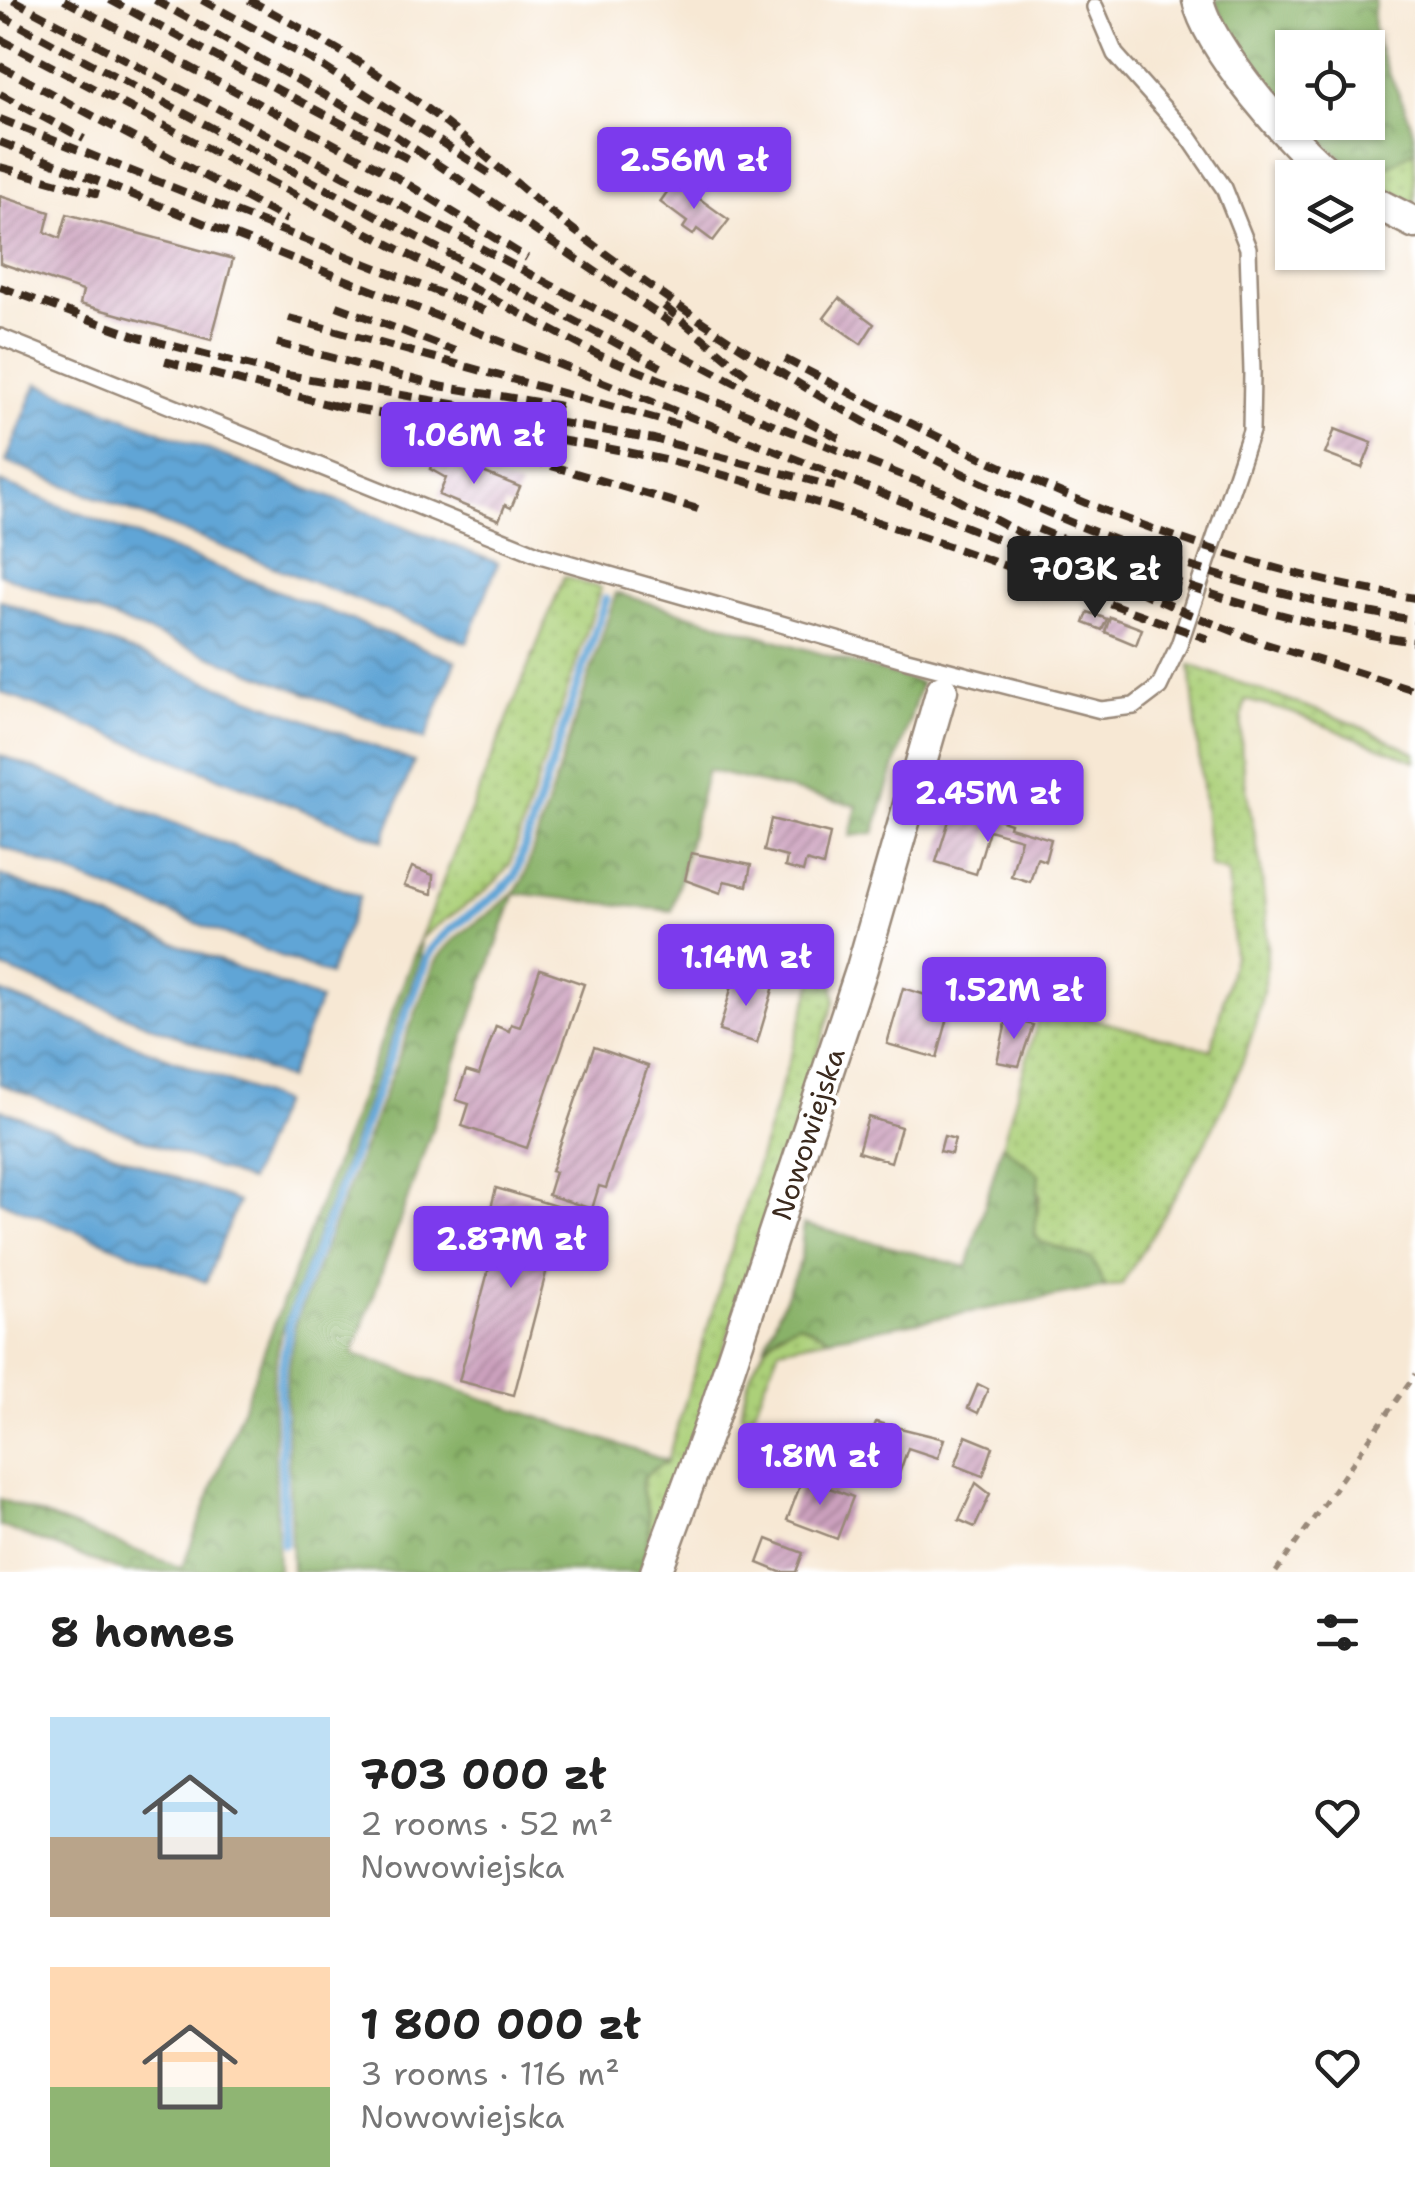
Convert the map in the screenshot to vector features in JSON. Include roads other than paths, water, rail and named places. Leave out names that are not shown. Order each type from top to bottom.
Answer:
[{"type":"street","points":[[1198,0],[1232,66],[1310,160]]},
{"type":"street","points":[[1385,208],[1415,223]]},
{"type":"street","name":"Nowowiejska","points":[[656,1572],[713,1417],[856,986],[942,690]]},
{"type":"lane","points":[[0,337],[540,555],[907,660],[1101,710],[1134,706],[1158,687],[1178,645],[1251,431],[1248,248],[1224,188],[1189,138],[1115,54],[1095,7]]},
{"type":"water","points":[[37,383],[498,563],[467,643],[6,462]]},
{"type":"water","points":[[0,482],[456,661],[425,740],[0,574]]},
{"type":"water","points":[[0,600],[414,762],[383,841],[0,692]]},
{"type":"water","points":[[0,755],[360,896],[329,975],[0,846]]},
{"type":"water","points":[[0,875],[320,1000],[288,1079],[0,967]]},
{"type":"water","points":[[0,992],[281,1102],[249,1181],[0,1084]]},
{"type":"water","points":[[0,1109],[238,1202],[206,1282],[0,1201]]},
{"type":"waterway","points":[[284,1544],[280,1382],[290,1321],[430,951],[515,876],[606,599]]},
{"type":"railway","points":[[13,0],[843,440]]},
{"type":"railway","points":[[64,0],[398,178],[527,258]]},
{"type":"railway","points":[[110,0],[412,161]]},
{"type":"railway","points":[[155,0],[390,132],[671,323]]},
{"type":"railway","points":[[202,0],[316,62],[489,173]]},
{"type":"railway","points":[[249,0],[390,83],[454,130],[567,225],[680,307],[876,428],[978,481],[1083,527],[1191,567],[1302,598],[1415,620]]},
{"type":"railway","points":[[0,15],[661,367]]},
{"type":"railway","points":[[0,39],[601,356],[944,492],[1068,559],[1189,614],[1266,644],[1415,690]]},
{"type":"railway","points":[[0,66],[287,220]]},
{"type":"railway","points":[[0,94],[84,139]]},
{"type":"railway","points":[[0,119],[488,312]]},
{"type":"railway","points":[[0,142],[1032,553]]},
{"type":"railway","points":[[0,167],[99,194]]},
{"type":"railway","points":[[0,287],[135,336],[282,374],[654,439],[835,487]]},
{"type":"railway","points":[[337,306],[455,351]]},
{"type":"railway","points":[[664,306],[752,379]]},
{"type":"railway","points":[[289,318],[679,425]]},
{"type":"railway","points":[[277,343],[439,386],[568,407]]},
{"type":"railway","points":[[785,359],[1012,472],[1169,535],[1331,582],[1415,598]]},
{"type":"railway","points":[[165,361],[342,408]]},
{"type":"railway","points":[[332,405],[566,441],[705,470],[895,528],[1208,639]]},
{"type":"railway","points":[[463,440],[698,509]]},
{"type":"railway","points":[[1038,529],[1270,612],[1415,642]]}]
